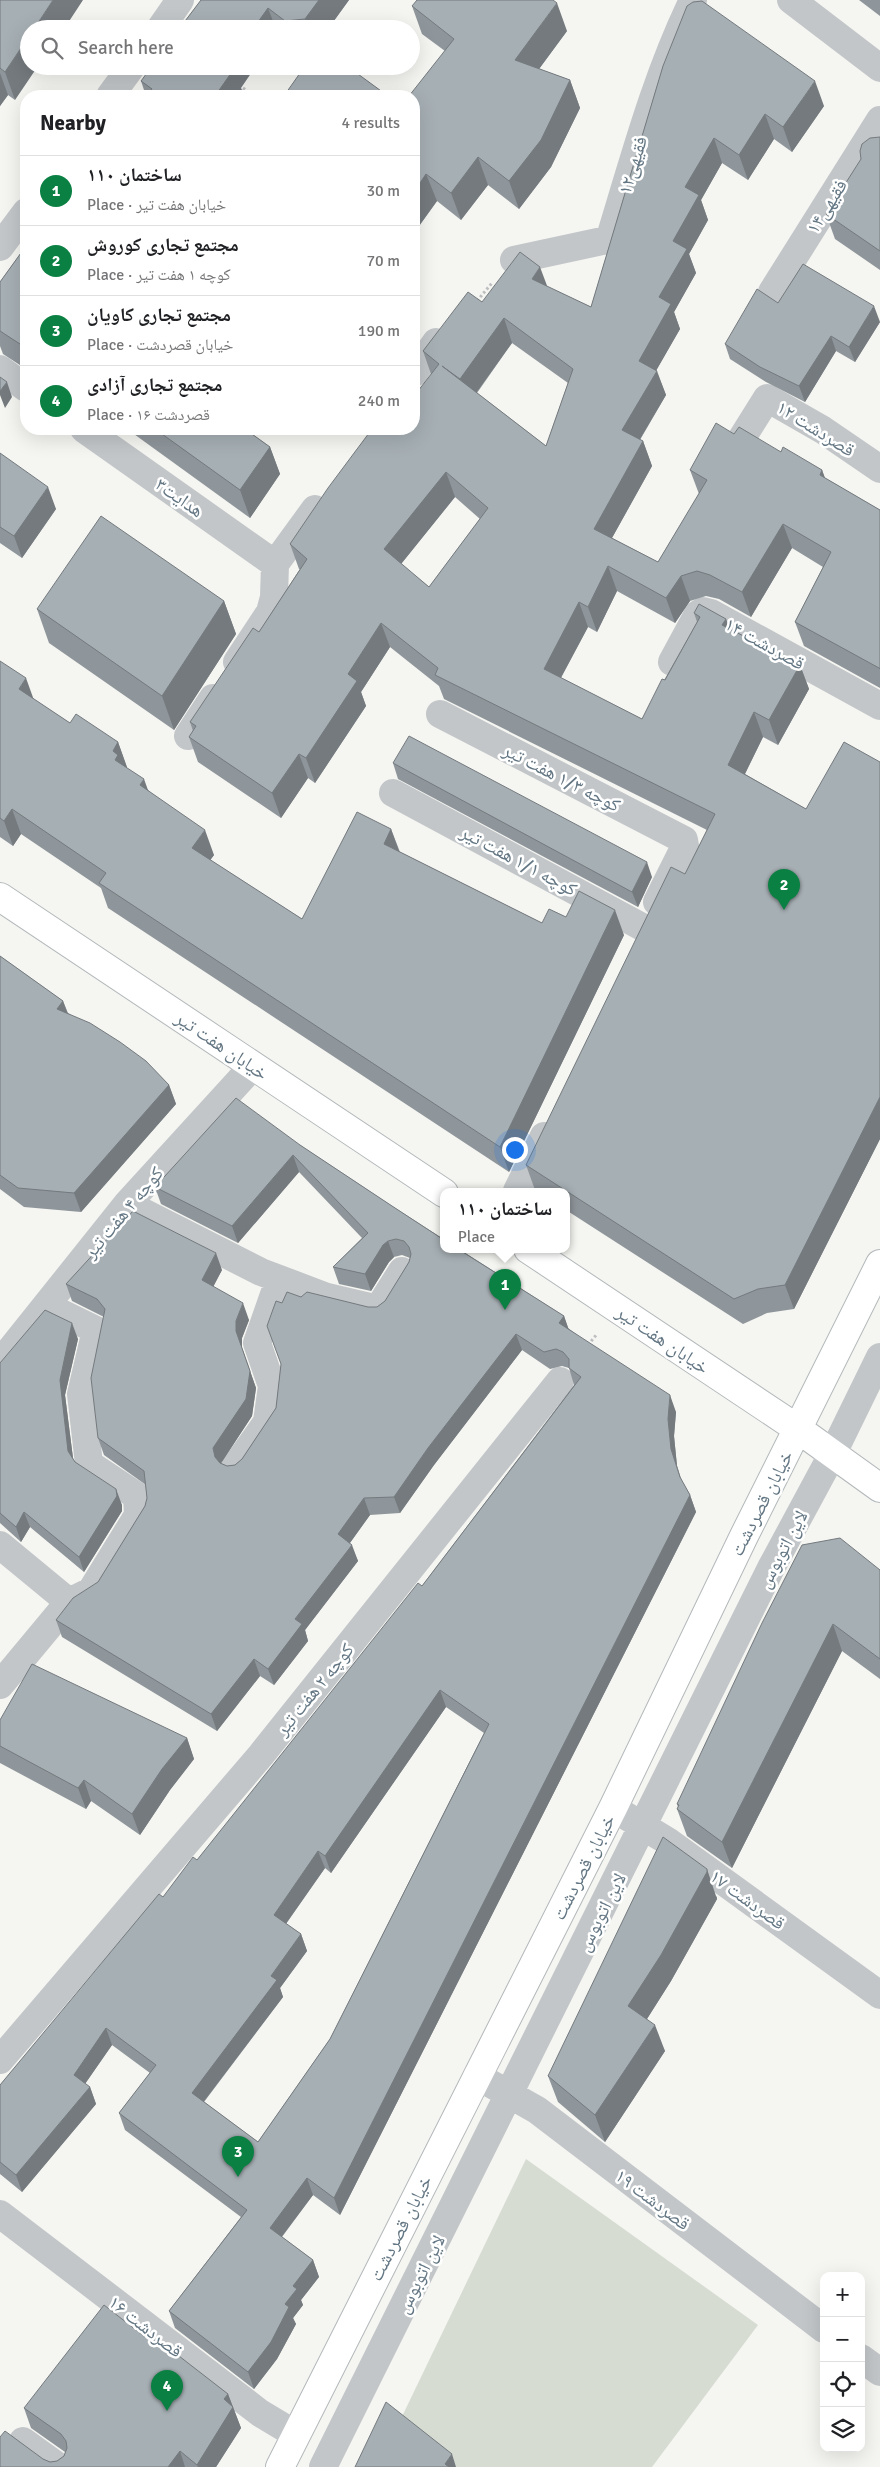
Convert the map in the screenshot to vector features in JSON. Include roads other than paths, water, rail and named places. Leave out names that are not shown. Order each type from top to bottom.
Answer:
[{"type":"main road","name":"خیابان هفت تیر","points":[[0,898],[440,1190]]},
{"type":"main road","name":"خیابان هفت تیر","points":[[534,1253],[798,1428],[880,1488]]},
{"type":"main road","name":"خیابان قصردشت","points":[[280,2467],[613,1808],[880,1264]]},
{"type":"street","points":[[166,20],[180,0]]},
{"type":"street","name":"فقیهی۱۲","points":[[514,260],[607,240],[611,234],[676,34],[693,0]]},
{"type":"street","points":[[802,3],[880,68]]},
{"type":"street","points":[[114,90],[125,75]]},
{"type":"street","name":"فقیهی۱۴","points":[[772,292],[880,120]]},
{"type":"street","points":[[0,247],[20,220]]},
{"type":"street","points":[[420,365],[436,342]]},
{"type":"street","points":[[0,369],[20,384]]},
{"type":"street","name":"قصردشت ۱۲","points":[[742,438],[767,398],[823,430],[880,469]]},
{"type":"street","name":"هدایت۳","points":[[92,435],[275,564]]},
{"type":"street","points":[[188,736],[270,612],[274,597],[275,564],[327,493]]},
{"type":"street","name":"قصردشت ۱۴","points":[[672,662],[698,614],[703,611],[711,613],[880,706]]},
{"type":"street","name":"کوچه ۱/۳ هفت تیر","points":[[440,714],[684,840],[685,846],[644,928]]},
{"type":"street","name":"کوچه ۱/۱ هفت تیر","points":[[393,793],[644,928]]},
{"type":"street","points":[[631,955],[644,928]]},
{"type":"street","name":"کوچه ۴ هفت تیر","points":[[0,1363],[127,1204],[253,1066]]},
{"type":"street","points":[[518,1188],[553,1116]]},
{"type":"street","points":[[127,1204],[279,1280],[327,1297],[378,1309],[402,1271]]},
{"type":"street","points":[[236,1467],[268,1422],[272,1386],[258,1343],[279,1280]]},
{"type":"street","points":[[0,1685],[69,1602],[91,1591],[138,1516],[137,1496],[89,1464],[80,1394],[96,1330],[46,1306]]},
{"type":"street","name":"لاین اتوبوس","points":[[323,2467],[771,1568],[833,1453],[880,1357]]},
{"type":"street","name":"کوچه ۲ هفت تیر","points":[[0,2060],[261,1755],[560,1381]]},
{"type":"street","points":[[0,1545],[69,1602]]},
{"type":"street","name":"قصردشت ۱۷","points":[[613,1808],[644,1826],[880,1995]]},
{"type":"street","name":"قصردشت ۱۹","points":[[477,2076],[510,2093],[536,2110],[820,2326]]},
{"type":"street","name":"قصردشت ۱۶","points":[[0,2214],[260,2413],[295,2434]]},
{"type":"street","points":[[865,2361],[880,2372]]},
{"type":"street","points":[[23,2441],[59,2467]]},
{"type":"place","name":"مجتمع تجاری کوروش","points":[[784,910]]},
{"type":"place","name":"ساختمان ۱۱۰","points":[[505,1310]]},
{"type":"place","name":"مجتمع تجاری کاویان","points":[[238,2177]]},
{"type":"place","name":"مجتمع تجاری آزادی","points":[[167,2411]]}]
